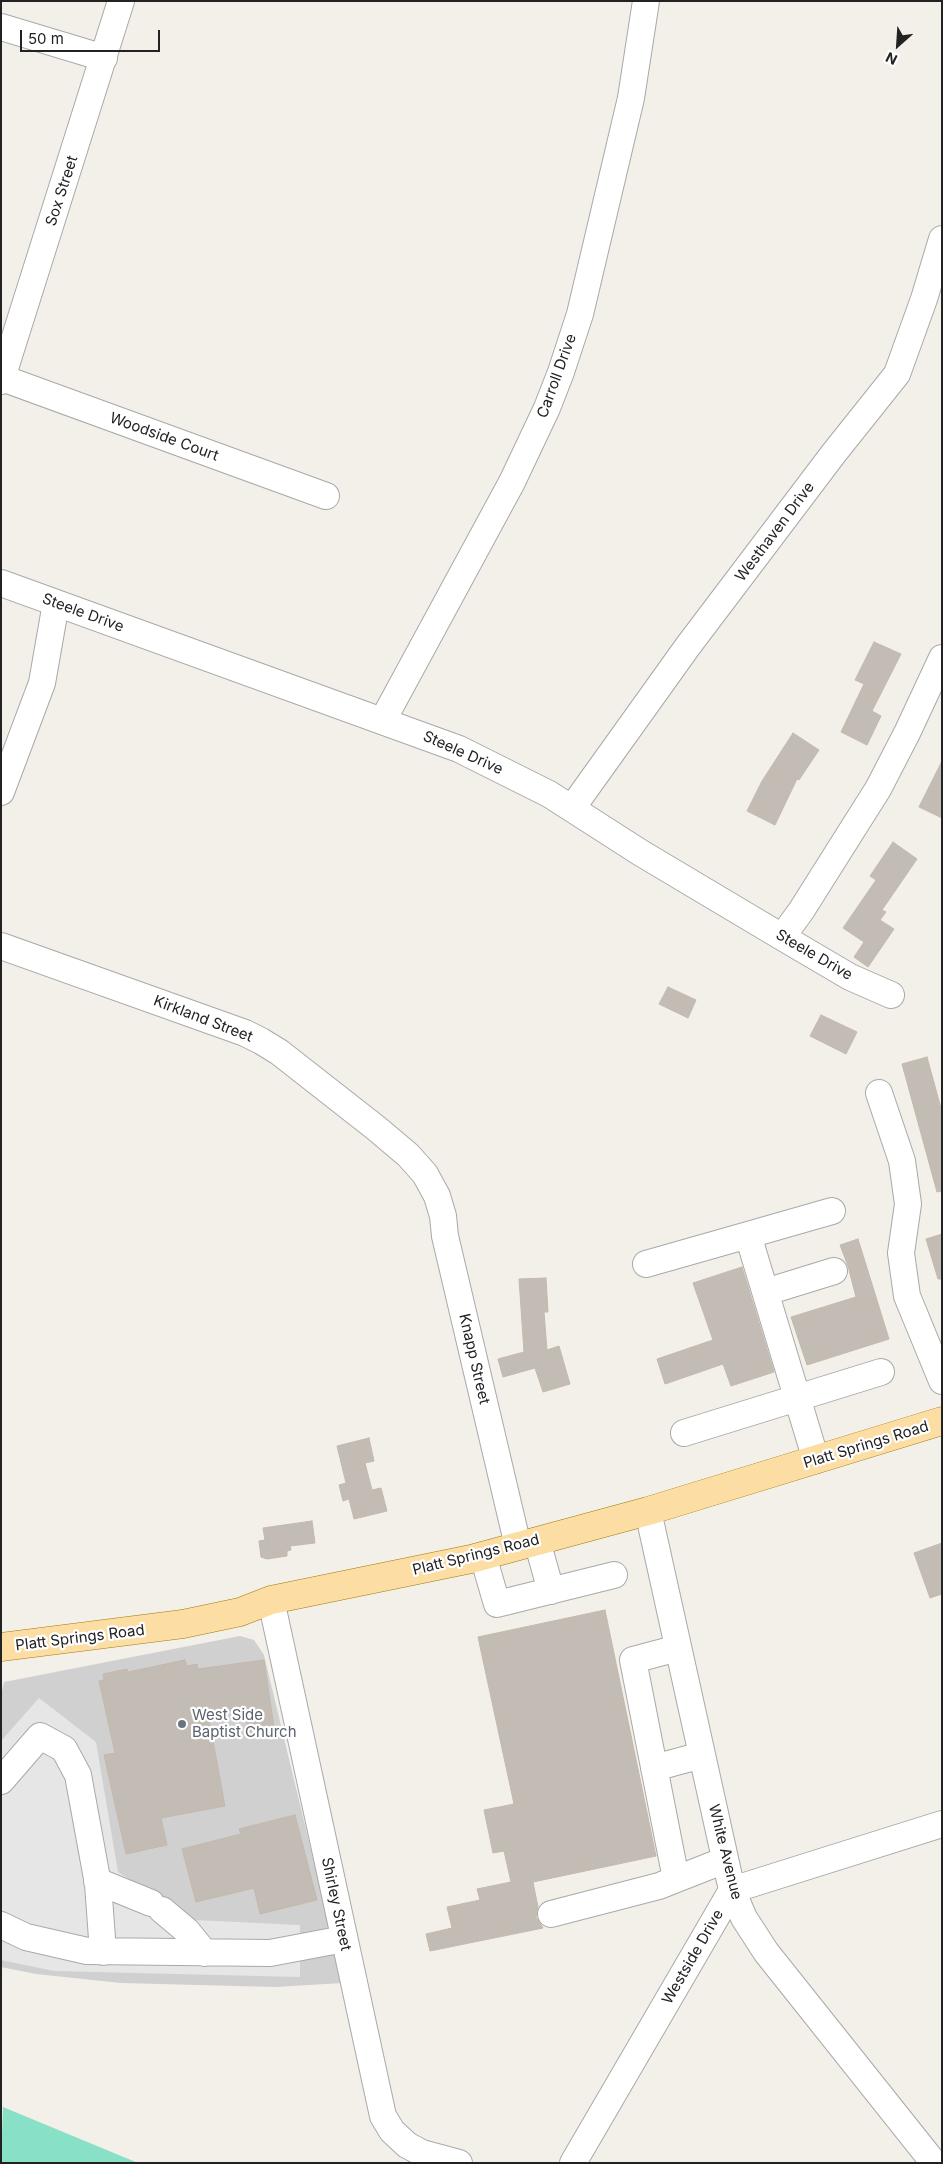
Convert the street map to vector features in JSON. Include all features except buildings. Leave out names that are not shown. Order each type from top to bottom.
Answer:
[{"type":"main road","name":"Platt Springs Road","points":[[1,1647],[179,1625],[240,1612],[270,1600],[483,1556],[648,1511],[942,1421]]},
{"type":"street","name":"Carroll Drive","points":[[383,720],[512,482],[562,372],[580,314],[631,98],[646,1]]},
{"type":"street","name":"Sox Street","points":[[2,379],[104,58],[113,3]]},
{"type":"street","points":[[1,28],[104,58]]},
{"type":"street","name":"Westhaven Drive","points":[[572,808],[688,646],[834,453],[897,374],[924,299],[942,239]]},
{"type":"street","name":"Woodside Court","points":[[2,379],[326,496]]},
{"type":"street","name":"Steele Drive","points":[[1,583],[459,749],[549,794],[641,853],[782,937],[850,976],[891,995]]},
{"type":"street","points":[[1,792],[42,683],[56,603]]},
{"type":"street","points":[[782,937],[801,911],[878,789],[942,658]]},
{"type":"street","name":"Kirkland Street","points":[[1,946],[245,1033],[261,1041],[376,1128],[408,1155],[425,1174]]},
{"type":"street","points":[[879,1093],[902,1161],[908,1204],[901,1253],[907,1296],[937,1355],[942,1380]]},
{"type":"street","name":"Knapp Street","points":[[425,1174],[437,1196],[443,1216],[445,1236],[528,1543],[551,1591]]},
{"type":"street","points":[[646,1264],[832,1211]]},
{"type":"street","points":[[748,1236],[816,1460]]},
{"type":"street","points":[[766,1292],[834,1271]]},
{"type":"street","points":[[684,1433],[881,1372]]},
{"type":"street","name":"White Avenue","points":[[648,1511],[732,1890],[744,1918],[766,1952],[934,2163]]},
{"type":"street","points":[[483,1556],[497,1604],[614,1575]]},
{"type":"street","name":"Shirley Street","points":[[270,1600],[383,2116],[392,2131],[407,2145],[422,2153],[459,2163]]},
{"type":"street","points":[[676,1879],[633,1660],[678,1648]]},
{"type":"street","points":[[1,1781],[40,1736],[64,1749],[78,1776],[97,1881],[103,1952]]},
{"type":"street","points":[[654,1768],[702,1755]]},
{"type":"street","points":[[732,1890],[942,1824]]},
{"type":"street","points":[[551,1914],[659,1886],[725,1860]]},
{"type":"street","points":[[97,1881],[157,1907],[187,1931],[205,1952]]},
{"type":"street","name":"Westside Drive","points":[[573,2163],[732,1890]]},
{"type":"street","points":[[1,1925],[26,1937],[87,1951],[103,1952],[270,1953],[344,1939]]},
{"type":"shaded area","name":"West Side Baptist Church","points":[[240,1636],[254,1640],[264,1655],[343,1983],[275,1987],[121,1983],[36,1974],[1,1967],[1,1696],[4,1682]]},
{"type":"shaded area","points":[[39,1698],[96,1742],[118,1872],[194,1920],[300,1925],[300,1977],[54,1971],[1,1960],[1,1741]]},
{"type":"green space","points":[[3,2107],[138,2163],[1,2163]]},
{"type":"place","name":"West Side Baptist Church","points":[[182,1724]]}]
